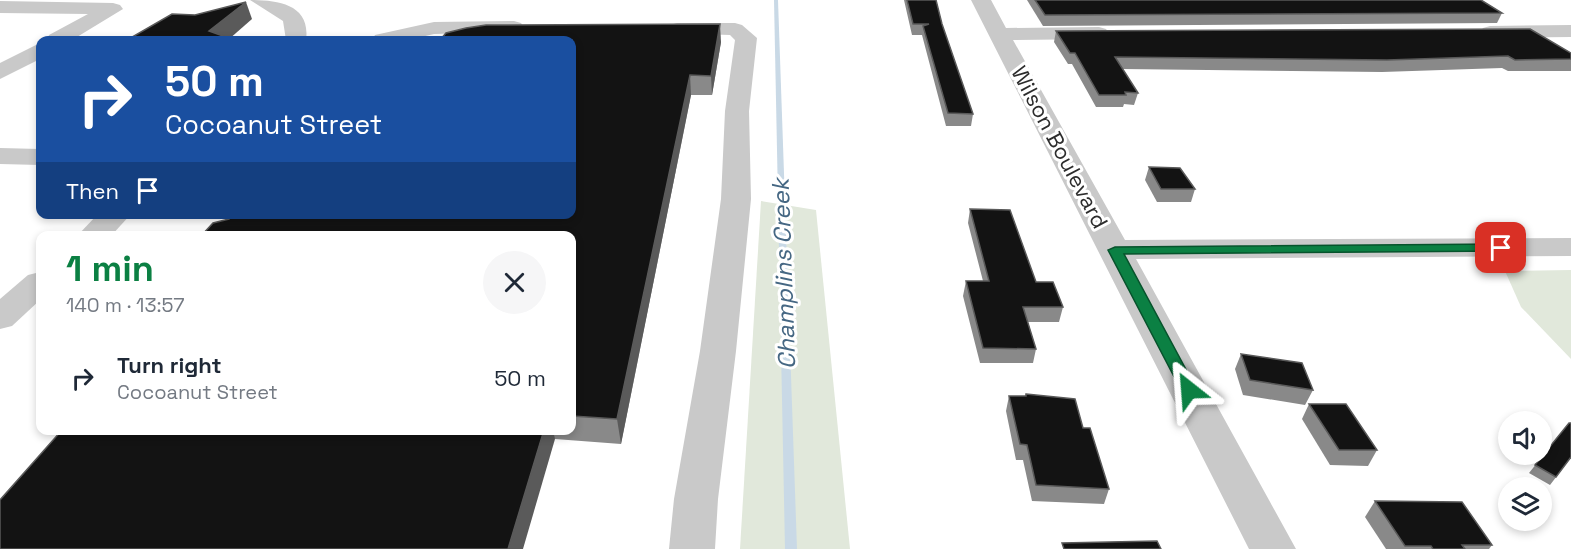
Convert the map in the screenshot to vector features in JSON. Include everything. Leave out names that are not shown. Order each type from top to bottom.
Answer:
[{"type":"street","points":[[260,0],[291,15],[298,31],[297,36]]},
{"type":"street","name":"Wilson Boulevard","points":[[981,0],[1273,549]]},
{"type":"street","points":[[0,7],[120,5]]},
{"type":"street","points":[[64,36],[120,5]]},
{"type":"street","points":[[400,36],[434,28],[537,27]]},
{"type":"street","points":[[647,29],[735,28],[746,38],[737,111],[736,200],[718,351],[696,499],[692,549]]},
{"type":"street","points":[[1464,32],[1571,31]]},
{"type":"street","points":[[999,34],[1118,33]]},
{"type":"street","points":[[0,72],[36,52]]},
{"type":"street","points":[[0,156],[36,157]]},
{"type":"street","points":[[97,231],[111,219]]},
{"type":"street","points":[[1115,250],[1571,247]]},
{"type":"street","points":[[0,318],[36,286]]},
{"type":"shaded area","points":[[761,201],[816,210],[850,549],[740,549]]},
{"type":"shaded area","points":[[1571,270],[1571,359],[1521,307],[1505,271]]},
{"type":"building","points":[[907,0],[936,0],[973,114],[948,113],[923,26],[929,24],[913,24]]},
{"type":"building","points":[[1035,0],[1481,0],[1502,13],[1045,15]]},
{"type":"building","points":[[246,2],[209,31],[223,36],[134,36],[172,14],[195,15]]},
{"type":"building","points":[[720,24],[711,76],[690,75],[617,419],[576,416],[576,231],[206,231],[213,223],[229,219],[576,219],[576,36],[443,36],[446,33],[486,25]]},
{"type":"building","points":[[1530,29],[1571,53],[1571,59],[1515,60],[1508,56],[1387,60],[1115,57],[1138,93],[1125,92],[1126,95],[1099,95],[1075,53],[1070,53],[1056,31]]},
{"type":"building","points":[[1149,167],[1180,168],[1195,189],[1161,189]]},
{"type":"building","points":[[970,209],[1010,210],[1036,282],[1053,282],[1063,307],[1023,307],[1036,349],[983,348],[966,281],[989,281]]},
{"type":"building","points":[[1241,354],[1302,363],[1313,390],[1250,380]]},
{"type":"building","points":[[1026,394],[1075,399],[1083,428],[1090,428],[1109,489],[1036,485],[1027,445],[1020,444],[1009,396],[1026,396]]},
{"type":"building","points":[[1309,404],[1346,404],[1377,450],[1339,450]]},
{"type":"building","points":[[1571,423],[1571,457],[1556,477],[1535,465],[1552,465],[1552,444]]},
{"type":"building","points":[[58,435],[542,435],[508,549],[0,549],[0,500]]},
{"type":"building","points":[[1375,501],[1462,502],[1492,545],[1462,545],[1465,549],[1405,546]]},
{"type":"building","points":[[1157,541],[1161,549],[1064,549],[1062,543]]},
{"type":"waterway","name":"Champlins Creek","points":[[776,0],[791,549]]},
{"type":"route","points":[[1189,390],[1115,250],[1501,248]]}]
